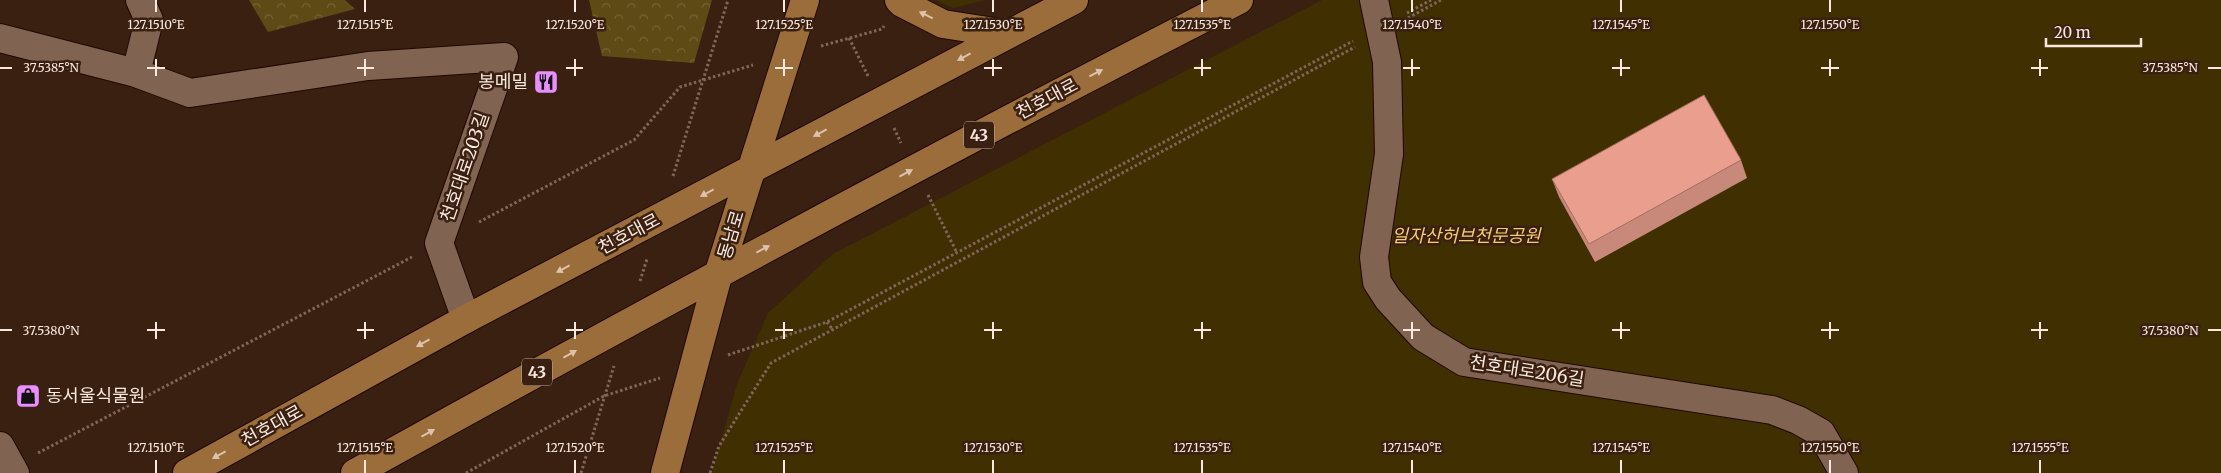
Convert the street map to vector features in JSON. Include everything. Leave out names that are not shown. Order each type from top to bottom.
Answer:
[{"type":"main road","name":"동남로","points":[[665,473],[720,272],[805,0]]},
{"type":"main road","points":[[899,0],[943,24],[1007,34]]},
{"type":"main road","name":"천호대로","points":[[187,473],[466,319],[1074,0]]},
{"type":"main road","name":"천호대로","points":[[354,473],[720,272],[1079,82],[1239,0]]},
{"type":"street","points":[[136,74],[149,20],[140,0]]},
{"type":"street","name":"천호대로206길","points":[[1374,0],[1387,62],[1389,154],[1374,257],[1377,282],[1388,300],[1423,337],[1464,362],[1772,410],[1798,420],[1821,434],[1844,473]]},
{"type":"street","name":"천호대로203길","points":[[0,38],[136,74],[190,93],[368,66],[504,57],[440,243],[466,319]]},
{"type":"street","points":[[0,446],[16,473]]},
{"type":"path","points":[[710,473],[720,446],[771,363],[1380,30],[1431,0]]},
{"type":"path","points":[[833,330],[827,322],[1380,30],[1441,0]]},
{"type":"path","points":[[466,473],[604,396]]},
{"type":"green space","points":[[249,0],[345,0],[355,9],[268,32]]},
{"type":"green space","points":[[589,0],[712,0],[694,63],[602,56]]},
{"type":"green space","points":[[935,0],[985,0],[953,8]]},
{"type":"green space","name":"일자산허브천문공원","points":[[1322,0],[2221,0],[2221,473],[712,473],[737,384],[768,313],[833,254]]},
{"type":"building","points":[[1704,95],[1741,160],[1589,244],[1552,179]]},
{"type":"place","name":"봉메밀","points":[[546,82]]},
{"type":"place","name":"동서울식물원","points":[[28,396]]}]
